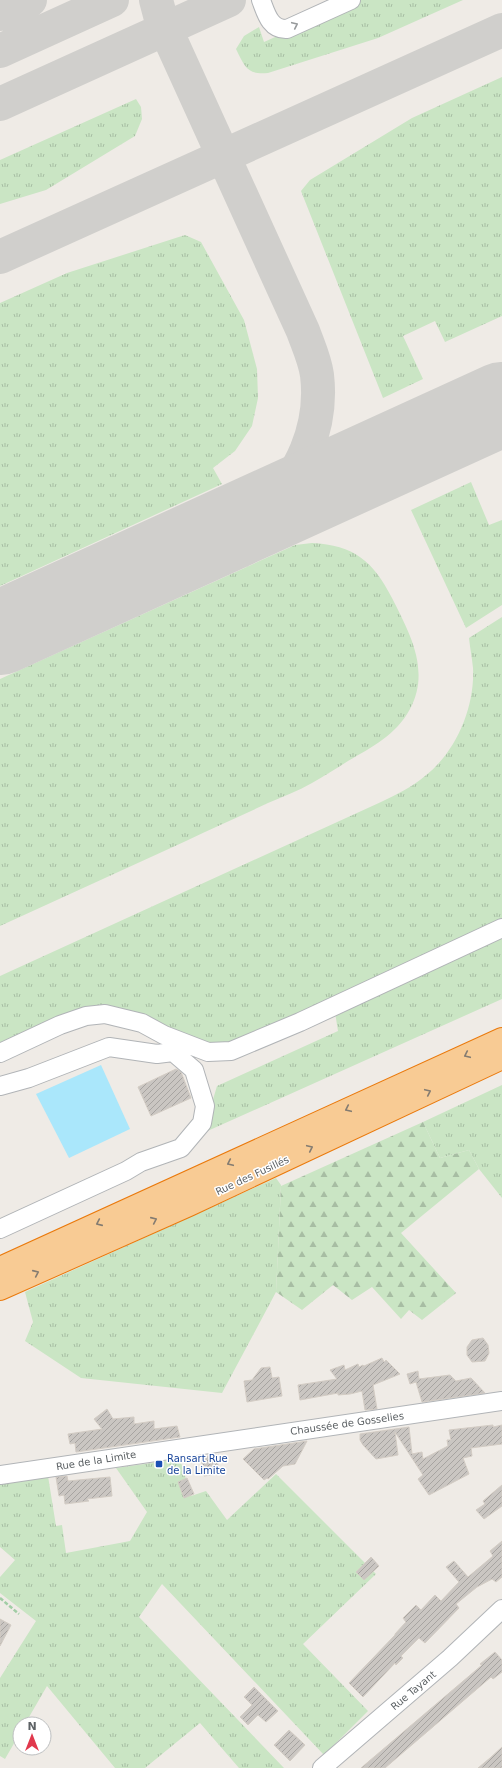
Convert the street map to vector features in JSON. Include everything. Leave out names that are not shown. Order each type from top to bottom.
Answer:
[{"type":"highway","name":"Rue des Fusillés","points":[[0,1268],[502,1039]]},
{"type":"highway","name":"Rue des Fusillés","points":[[0,1289],[189,1205],[502,1058]]},
{"type":"street","points":[[261,0],[271,24],[281,30],[287,29],[350,0]]},
{"type":"street","points":[[0,1086],[29,1078],[110,1047],[157,1054],[176,1046],[208,1052],[231,1051],[300,1022],[502,928]]},
{"type":"street","points":[[0,1053],[86,1016],[105,1014],[142,1023],[164,1035],[176,1046],[194,1070],[205,1106],[202,1122],[181,1148],[141,1162],[126,1171],[0,1229]]},
{"type":"street","name":"Chaussée de Gosselies","points":[[192,1446],[502,1401]]},
{"type":"street","name":"Rue de la Limite","points":[[0,1475],[192,1446]]},
{"type":"street","name":"Rue Tayant","points":[[322,1768],[450,1658],[502,1609]]},
{"type":"path","points":[[0,1598],[19,1614]]},
{"type":"green space","points":[[358,0],[463,0],[378,38],[268,73],[255,73],[251,71],[242,61],[236,49],[244,36],[259,27],[264,42]]},
{"type":"green space","points":[[502,77],[502,316],[445,342],[435,321],[403,336],[423,379],[383,398],[301,191],[310,180],[412,118]]},
{"type":"green space","points":[[136,99],[141,107],[142,119],[135,136],[46,190],[0,204],[0,160]]},
{"type":"green space","points":[[185,235],[201,242],[244,320],[257,369],[258,398],[252,426],[235,451],[213,468],[222,484],[0,586],[0,303],[67,273]]},
{"type":"green space","points":[[471,482],[489,525],[502,520],[502,605],[466,628],[411,510]]},
{"type":"green space","points":[[312,543],[340,547],[361,557],[385,585],[405,624],[415,652],[418,666],[418,680],[416,694],[410,709],[398,726],[383,740],[307,786],[0,926],[0,679],[295,545]]},
{"type":"green space","points":[[502,617],[502,922],[240,1043],[212,1045],[130,1011],[0,1045],[0,976],[398,794],[425,776],[436,766],[454,742],[467,713],[473,683],[473,668],[469,638]]},
{"type":"green space","points":[[502,929],[502,999],[203,1133],[217,1086],[338,1031],[334,1006]]},
{"type":"green space","points":[[502,1085],[502,1198],[479,1169],[469,1150],[440,1158],[423,1122]]},
{"type":"green space","points":[[423,1122],[440,1158],[469,1150],[479,1169],[401,1233],[456,1293],[422,1320],[409,1310],[401,1319],[372,1287],[352,1300],[333,1285],[302,1310],[276,1292],[281,1186]]},
{"type":"green space","points":[[276,1178],[281,1185],[276,1292],[222,1393],[81,1378],[25,1341],[33,1322],[25,1292]]},
{"type":"green space","points":[[180,1459],[191,1496],[206,1491],[227,1520],[276,1474],[376,1574],[303,1644],[368,1711],[324,1755],[162,1584],[139,1617],[284,1768],[239,1768],[200,1723],[145,1768],[115,1768],[47,1686],[30,1716],[12,1716],[12,1747],[5,1759],[0,1756],[0,1678],[36,1621],[0,1593],[0,1577],[15,1560],[0,1547],[0,1484],[48,1476],[56,1526],[62,1525],[66,1553],[130,1541],[147,1512],[116,1468]]},
{"type":"water","points":[[101,1065],[130,1129],[69,1158],[36,1094]]},
{"type":"building","points":[[176,1069],[181,1072],[191,1098],[151,1116],[138,1087]]},
{"type":"building","points":[[483,1338],[488,1345],[489,1353],[485,1361],[472,1362],[467,1355],[467,1347],[472,1340]]},
{"type":"building","points":[[382,1358],[384,1362],[386,1360],[400,1374],[373,1385],[377,1409],[365,1410],[362,1391],[338,1395],[338,1393],[300,1400],[298,1385],[337,1379],[330,1370],[344,1365],[345,1370],[358,1364],[359,1367],[364,1366]]},
{"type":"building","points":[[270,1367],[272,1378],[279,1377],[282,1396],[247,1402],[244,1381],[252,1380],[261,1368]]},
{"type":"building","points":[[418,1371],[419,1379],[450,1375],[456,1381],[471,1378],[485,1393],[422,1402],[416,1382],[410,1384],[407,1374]]},
{"type":"building","points":[[107,1409],[113,1419],[134,1417],[134,1424],[154,1421],[154,1429],[177,1426],[180,1437],[76,1452],[75,1443],[70,1444],[68,1434],[102,1429],[94,1419]]},
{"type":"building","points":[[493,1425],[493,1427],[502,1425],[502,1444],[471,1448],[472,1456],[463,1458],[469,1474],[429,1495],[418,1479],[423,1475],[395,1432],[398,1455],[376,1459],[360,1440],[360,1434],[409,1427],[412,1454],[422,1452],[423,1459],[448,1446],[447,1440],[451,1440],[449,1430]]},
{"type":"building","points":[[307,1441],[295,1464],[283,1466],[268,1479],[267,1478],[264,1480],[243,1459],[254,1449]]},
{"type":"building","points":[[217,1455],[219,1474],[204,1476],[201,1457]]},
{"type":"building","points":[[67,1476],[68,1481],[110,1477],[112,1496],[87,1499],[89,1501],[65,1504],[64,1495],[59,1496],[56,1477]]},
{"type":"building","points":[[187,1478],[194,1494],[184,1498],[178,1482]]},
{"type":"building","points":[[502,1485],[502,1506],[484,1519],[476,1510],[485,1504],[483,1501]]},
{"type":"building","points":[[502,1541],[502,1577],[496,1582],[492,1579],[477,1587],[456,1604],[459,1608],[425,1643],[419,1638],[401,1656],[403,1658],[396,1665],[395,1663],[363,1697],[349,1683],[395,1635],[406,1622],[403,1618],[416,1605],[421,1610],[435,1595],[441,1601],[459,1582],[446,1567],[454,1561],[468,1577],[493,1556],[490,1551]]},
{"type":"building","points":[[371,1557],[379,1566],[364,1580],[356,1572]]},
{"type":"building","points":[[0,1619],[11,1625],[0,1646]]},
{"type":"building","points":[[495,1652],[502,1660],[502,1672],[493,1679],[491,1677],[385,1768],[361,1768],[482,1665],[480,1664]]},
{"type":"building","points":[[254,1687],[278,1711],[266,1722],[258,1715],[248,1725],[240,1717],[252,1705],[244,1697]]},
{"type":"building","points":[[289,1730],[305,1745],[290,1761],[274,1745]]},
{"type":"building","points":[[502,1747],[502,1768],[478,1768],[490,1758]]},
{"type":"taxiway","points":[[0,14],[30,0]]},
{"type":"taxiway","points":[[0,51],[112,0]]},
{"type":"taxiway","points":[[156,0],[161,19],[303,331],[313,358],[317,375],[317,413],[313,432],[298,467],[275,498],[244,520],[214,535]]},
{"type":"taxiway","points":[[0,104],[229,0]]},
{"type":"taxiway","points":[[0,257],[502,30]]},
{"type":"runway","points":[[0,633],[502,404]]},
{"type":"place","name":"Ransart Rue de la Limite","points":[[159,1464]]}]
